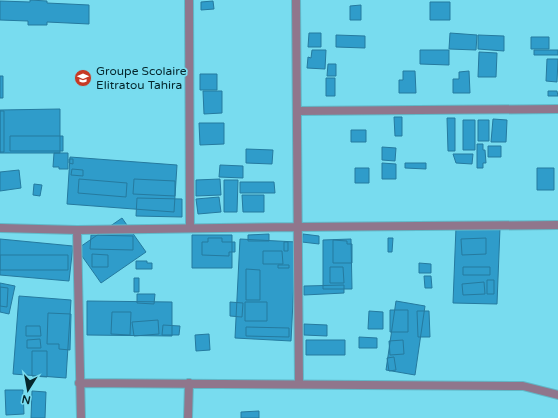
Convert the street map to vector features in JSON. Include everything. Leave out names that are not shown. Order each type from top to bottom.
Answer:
[{"type":"street","points":[[189,0],[190,228]]},
{"type":"street","points":[[296,0],[298,384]]},
{"type":"street","points":[[297,111],[558,109]]},
{"type":"street","points":[[0,228],[77,230],[558,225]]},
{"type":"street","points":[[77,230],[79,383],[81,418]]},
{"type":"street","points":[[79,383],[523,386],[558,395]]},
{"type":"street","points":[[188,418],[189,383]]},
{"type":"building","points":[[30,0],[47,1],[47,3],[89,5],[89,24],[47,22],[47,25],[28,25],[28,21],[0,20],[0,1],[30,2]]},
{"type":"building","points":[[213,1],[214,9],[201,10],[201,2]]},
{"type":"building","points":[[430,2],[450,2],[450,20],[430,20]]},
{"type":"building","points":[[361,5],[361,20],[350,20],[350,6]]},
{"type":"building","points":[[309,33],[321,33],[321,47],[308,47]]},
{"type":"building","points":[[450,33],[477,35],[476,50],[449,49]]},
{"type":"building","points":[[336,35],[365,36],[365,48],[336,47]]},
{"type":"building","points":[[478,35],[504,36],[504,51],[478,49]]},
{"type":"building","points":[[531,37],[549,37],[549,49],[531,49]]},
{"type":"building","points":[[312,50],[326,50],[325,69],[307,68],[308,57],[311,58]]},
{"type":"building","points":[[420,50],[449,50],[449,65],[420,64]]},
{"type":"building","points":[[534,50],[558,50],[558,55],[534,55]]},
{"type":"building","points":[[479,52],[497,53],[496,77],[478,77]]},
{"type":"building","points":[[547,59],[558,59],[557,82],[546,81]]},
{"type":"building","points":[[328,64],[336,64],[336,76],[327,76]]},
{"type":"building","points":[[403,71],[415,71],[416,93],[399,93],[399,80],[403,80]]},
{"type":"building","points":[[469,71],[470,93],[453,93],[453,79],[459,79],[459,72]]},
{"type":"building","points":[[200,74],[217,74],[217,90],[200,90]]},
{"type":"building","points":[[0,76],[3,76],[3,98],[0,98]]},
{"type":"building","points":[[326,78],[335,78],[335,96],[326,96]]},
{"type":"building","points":[[203,91],[222,91],[222,113],[204,114]]},
{"type":"building","points":[[548,91],[557,91],[558,96],[548,96]]},
{"type":"building","points":[[60,109],[60,153],[0,153],[0,110]]},
{"type":"building","points":[[0,111],[4,111],[4,152],[0,152]]},
{"type":"building","points":[[394,117],[402,117],[402,136],[395,136]]},
{"type":"building","points":[[447,118],[455,118],[455,151],[448,151]]},
{"type":"building","points":[[493,119],[507,120],[506,142],[491,142]]},
{"type":"building","points":[[463,120],[475,120],[475,150],[463,150]]},
{"type":"building","points":[[478,120],[489,120],[489,141],[478,141]]},
{"type":"building","points":[[199,123],[224,123],[224,144],[200,145]]},
{"type":"building","points":[[351,130],[366,130],[366,142],[351,142]]},
{"type":"building","points":[[10,136],[63,136],[63,151],[10,151]]},
{"type":"building","points":[[477,144],[483,144],[483,150],[485,150],[486,163],[483,163],[483,168],[477,168]]},
{"type":"building","points":[[488,146],[501,146],[501,157],[488,157]]},
{"type":"building","points":[[382,147],[396,148],[395,161],[382,160]]},
{"type":"building","points":[[246,149],[273,150],[272,164],[246,163]]},
{"type":"building","points":[[54,153],[68,153],[68,169],[53,167]]},
{"type":"building","points":[[453,154],[473,154],[472,164],[456,163]]},
{"type":"building","points":[[70,157],[177,165],[174,212],[67,204]]},
{"type":"building","points":[[69,159],[73,159],[73,164],[69,163]]},
{"type":"building","points":[[382,163],[396,164],[396,179],[382,179]]},
{"type":"building","points":[[405,163],[426,163],[426,169],[405,168]]},
{"type":"building","points":[[220,165],[243,166],[243,178],[219,177]]},
{"type":"building","points":[[355,168],[369,168],[369,183],[355,183]]},
{"type":"building","points":[[537,168],[554,168],[554,190],[537,190]]},
{"type":"building","points":[[72,169],[83,170],[83,176],[71,175]]},
{"type":"building","points":[[19,170],[21,188],[0,191],[0,172]]},
{"type":"building","points":[[79,179],[127,183],[126,197],[78,193]]},
{"type":"building","points":[[134,179],[175,181],[175,196],[133,194]]},
{"type":"building","points":[[220,179],[221,195],[196,196],[196,180]]},
{"type":"building","points":[[224,180],[238,180],[237,212],[224,212]]},
{"type":"building","points":[[240,182],[274,182],[275,193],[240,193]]},
{"type":"building","points":[[34,184],[42,185],[40,196],[33,195]]},
{"type":"building","points":[[242,195],[264,195],[264,212],[243,212]]},
{"type":"building","points":[[219,197],[221,212],[198,214],[196,199]]},
{"type":"building","points":[[137,198],[182,199],[182,217],[136,216]]},
{"type":"building","points":[[122,218],[146,252],[101,283],[77,249]]},
{"type":"building","points":[[456,227],[500,228],[497,304],[453,303]]},
{"type":"building","points":[[269,234],[269,241],[248,241],[248,235]]},
{"type":"building","points":[[303,234],[319,236],[319,244],[302,242]]},
{"type":"building","points":[[91,235],[133,236],[133,250],[90,249]]},
{"type":"building","points":[[192,235],[232,235],[232,268],[192,268]]},
{"type":"building","points":[[208,238],[222,238],[222,242],[235,242],[235,252],[229,252],[229,256],[202,255],[202,242],[208,242]]},
{"type":"building","points":[[388,238],[393,238],[392,252],[388,252]]},
{"type":"building","points":[[486,238],[486,254],[462,255],[461,239]]},
{"type":"building","points":[[0,239],[73,246],[69,281],[0,275]]},
{"type":"building","points":[[240,239],[296,242],[291,341],[235,338]]},
{"type":"building","points":[[351,239],[352,289],[323,289],[323,240]]},
{"type":"building","points":[[333,240],[347,241],[347,244],[352,244],[352,263],[333,263]]},
{"type":"building","points":[[284,242],[288,242],[288,251],[284,251]]},
{"type":"building","points":[[263,251],[282,251],[283,264],[263,264]]},
{"type":"building","points":[[92,254],[108,255],[108,267],[92,267]]},
{"type":"building","points":[[0,255],[68,255],[68,270],[0,270]]},
{"type":"building","points":[[136,261],[147,261],[147,263],[152,263],[152,269],[136,269]]},
{"type":"building","points":[[419,263],[431,264],[431,273],[419,273]]},
{"type":"building","points":[[278,265],[289,265],[289,268],[278,268]]},
{"type":"building","points":[[330,267],[343,267],[344,283],[330,283]]},
{"type":"building","points":[[463,267],[490,267],[490,275],[463,275]]},
{"type":"building","points":[[246,269],[260,270],[260,300],[246,300]]},
{"type":"building","points":[[424,276],[431,276],[432,288],[425,288]]},
{"type":"building","points":[[134,278],[139,278],[139,292],[134,292]]},
{"type":"building","points":[[487,280],[494,280],[494,294],[487,294]]},
{"type":"building","points":[[484,282],[485,294],[463,295],[462,284]]},
{"type":"building","points":[[0,283],[15,286],[9,314],[0,312]]},
{"type":"building","points":[[344,285],[344,293],[304,295],[304,286]]},
{"type":"building","points":[[0,287],[8,288],[7,307],[0,306]]},
{"type":"building","points":[[137,294],[155,294],[154,304],[137,303]]},
{"type":"building","points":[[19,296],[71,300],[66,378],[13,374]]},
{"type":"building","points":[[87,301],[172,302],[172,336],[87,335]]},
{"type":"building","points":[[396,301],[425,306],[415,375],[386,370]]},
{"type":"building","points":[[230,302],[243,303],[242,317],[230,316]]},
{"type":"building","points":[[245,302],[267,302],[267,321],[245,321]]},
{"type":"building","points":[[390,310],[408,310],[408,332],[390,332]]},
{"type":"building","points":[[369,311],[383,312],[383,329],[368,329]]},
{"type":"building","points":[[417,311],[429,311],[430,337],[418,337]]},
{"type":"building","points":[[112,312],[131,312],[130,335],[111,334]]},
{"type":"building","points":[[48,313],[71,314],[70,350],[59,349],[59,344],[47,344]]},
{"type":"building","points":[[158,320],[159,334],[134,336],[132,322]]},
{"type":"building","points":[[304,324],[327,325],[327,336],[304,335]]},
{"type":"building","points":[[163,325],[180,326],[179,335],[162,335]]},
{"type":"building","points":[[26,326],[40,326],[41,336],[26,336]]},
{"type":"building","points":[[246,327],[289,328],[289,337],[246,336]]},
{"type":"building","points":[[209,334],[210,350],[196,351],[195,335]]},
{"type":"building","points":[[359,337],[377,338],[377,348],[359,348]]},
{"type":"building","points":[[40,339],[41,348],[27,348],[27,340]]},
{"type":"building","points":[[306,340],[345,340],[345,355],[306,355]]},
{"type":"building","points":[[403,340],[404,354],[390,355],[389,341]]},
{"type":"building","points":[[32,351],[47,351],[47,377],[32,376]]},
{"type":"building","points":[[394,357],[396,370],[389,371],[387,358]]},
{"type":"building","points":[[5,390],[23,390],[24,414],[6,415]]},
{"type":"building","points":[[32,391],[46,392],[45,418],[31,418]]},
{"type":"building","points":[[259,411],[259,418],[241,418],[241,412]]},
{"type":"place","name":"Groupe Scolaire Elitratou Tahira","points":[[83,78]]}]
